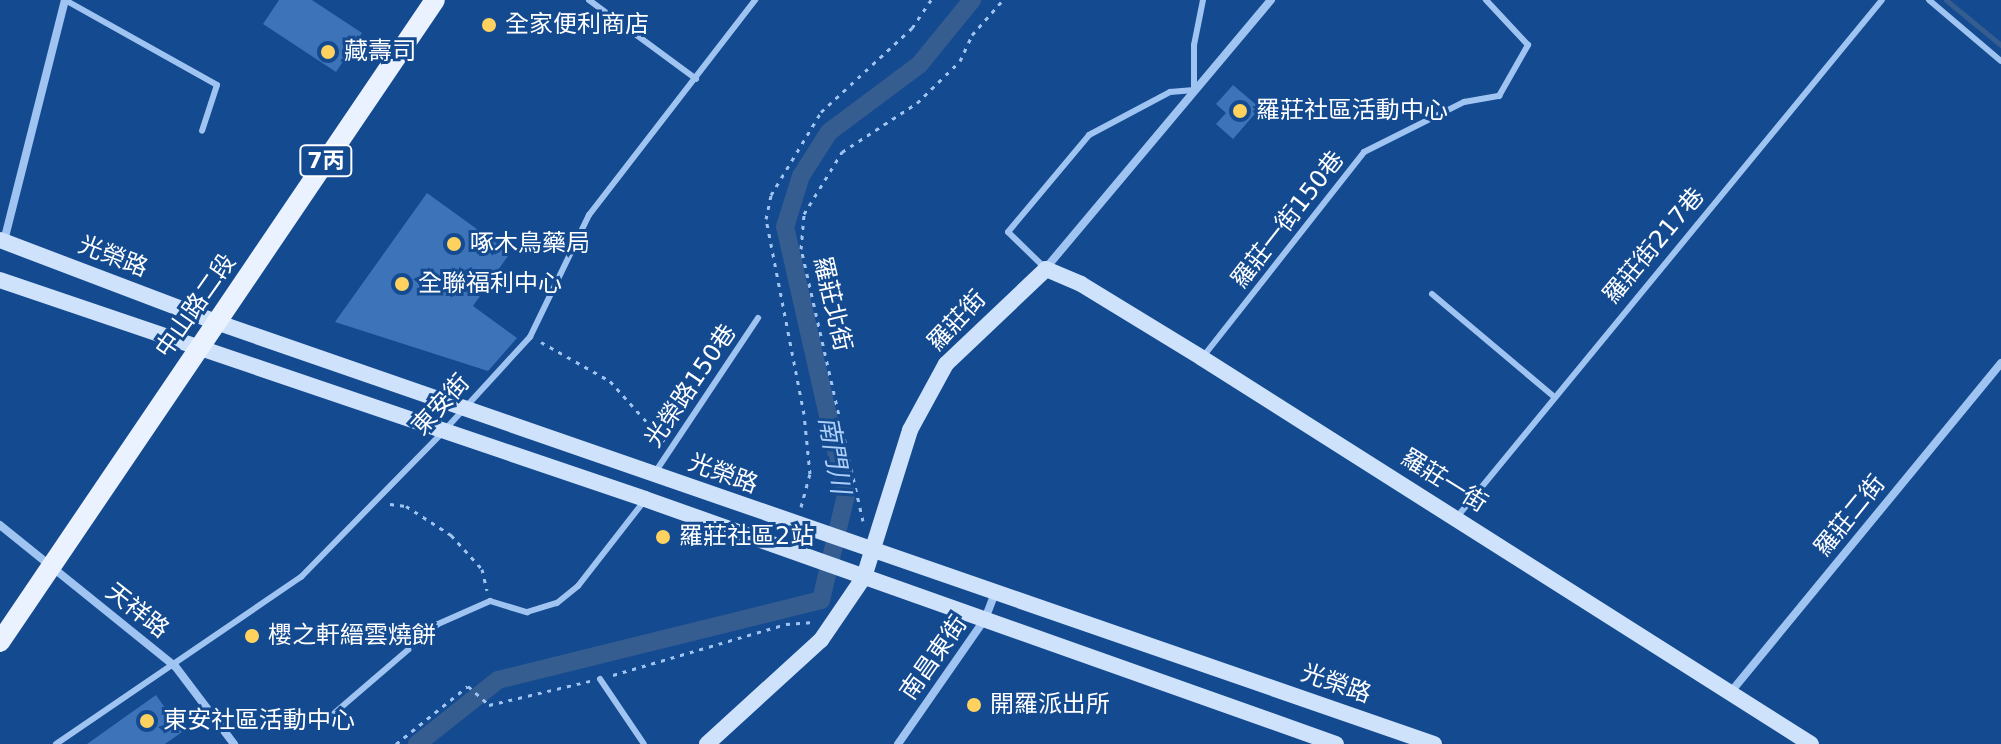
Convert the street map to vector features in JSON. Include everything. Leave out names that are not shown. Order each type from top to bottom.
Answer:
[{"type":"main road","name":"中山路二段","points":[[0,642],[435,0]]},
{"type":"street","points":[[2,241],[65,0]]},
{"type":"street","name":"羅莊街","points":[[707,744],[821,640],[864,577],[910,430],[946,364],[1046,269],[1271,0]]},
{"type":"street","name":"光榮路","points":[[2,241],[216,322],[1434,744]]},
{"type":"street","name":"羅莊一街","points":[[1046,269],[1202,358],[1811,744]]},
{"type":"street","name":"光榮路","points":[[0,280],[441,434],[645,499],[1333,744]]},
{"type":"street","name":"羅莊二街","points":[[1729,694],[2001,363]]},
{"type":"street","name":"天祥路","points":[[0,525],[175,666],[234,744]]},
{"type":"street","name":"南昌東街","points":[[898,744],[985,619],[996,591]]},
{"type":"lane","points":[[65,0],[217,85],[202,131]]},
{"type":"lane","points":[[589,0],[696,79]]},
{"type":"lane","name":"東安街","points":[[56,744],[175,666],[301,577],[441,434],[461,406],[530,337],[589,215],[755,0]]},
{"type":"lane","points":[[1046,269],[1008,232],[1089,135],[1170,92],[1194,90],[1194,45],[1203,0]]},
{"type":"lane","name":"羅莊一街150巷","points":[[1202,358],[1364,152],[1464,102],[1499,96],[1528,45],[1486,0]]},
{"type":"lane","name":"羅莊街217巷","points":[[1457,517],[1553,396],[1882,0]]},
{"type":"lane","points":[[1929,0],[2001,61]]},
{"type":"lane","points":[[1432,294],[1553,396]]},
{"type":"lane","name":"光榮路150巷","points":[[653,474],[758,318]]},
{"type":"lane","points":[[324,722],[438,624],[490,601],[527,612],[557,603],[578,586],[645,499]]},
{"type":"lane","points":[[600,679],[644,744]]},
{"type":"path","points":[[796,525],[810,474],[804,414],[766,219],[771,195],[821,112],[912,28],[931,0]]},
{"type":"path","name":"羅莊北街","points":[[870,551],[801,249],[804,214],[842,152],[917,103],[960,61],[972,35],[1003,0]]},
{"type":"path","points":[[530,337],[610,381],[670,449]]},
{"type":"path","points":[[376,502],[406,506],[451,535],[482,569],[490,601]]},
{"type":"path","points":[[396,744],[468,686],[489,705],[600,679],[786,624],[835,620]]},
{"type":"building","name":"藏壽司","points":[[279,0],[312,0],[362,33],[336,72],[263,24]]},
{"type":"building","name":"羅莊社區活動中心","points":[[1233,85],[1260,108],[1233,139],[1216,124],[1226,113],[1216,104]]},
{"type":"building","name":"全聯福利中心","points":[[427,193],[510,253],[473,306],[517,338],[488,371],[335,322]]},
{"type":"building","name":"東安社區活動中心","points":[[156,695],[182,732],[165,744],[87,744]]},
{"type":"waterway","name":"南門川","points":[[417,744],[498,680],[821,600],[846,495],[785,227],[801,176],[829,132],[919,65],[972,0]]},
{"type":"waterway","points":[[1946,0],[2001,45]]},
{"type":"place","name":"全家便利商店","points":[[489,25]]},
{"type":"place","name":"藏壽司","points":[[328,52]]},
{"type":"place","name":"羅莊社區活動中心","points":[[1240,111]]},
{"type":"place","name":"啄木鳥藥局","points":[[454,244]]},
{"type":"place","name":"全聯福利中心","points":[[402,284]]},
{"type":"place","name":"羅莊社區2站","points":[[663,537]]},
{"type":"place","name":"櫻之軒縉雲燒餅","points":[[252,636]]},
{"type":"place","name":"開羅派出所","points":[[974,705]]},
{"type":"place","name":"東安社區活動中心","points":[[147,721]]}]
